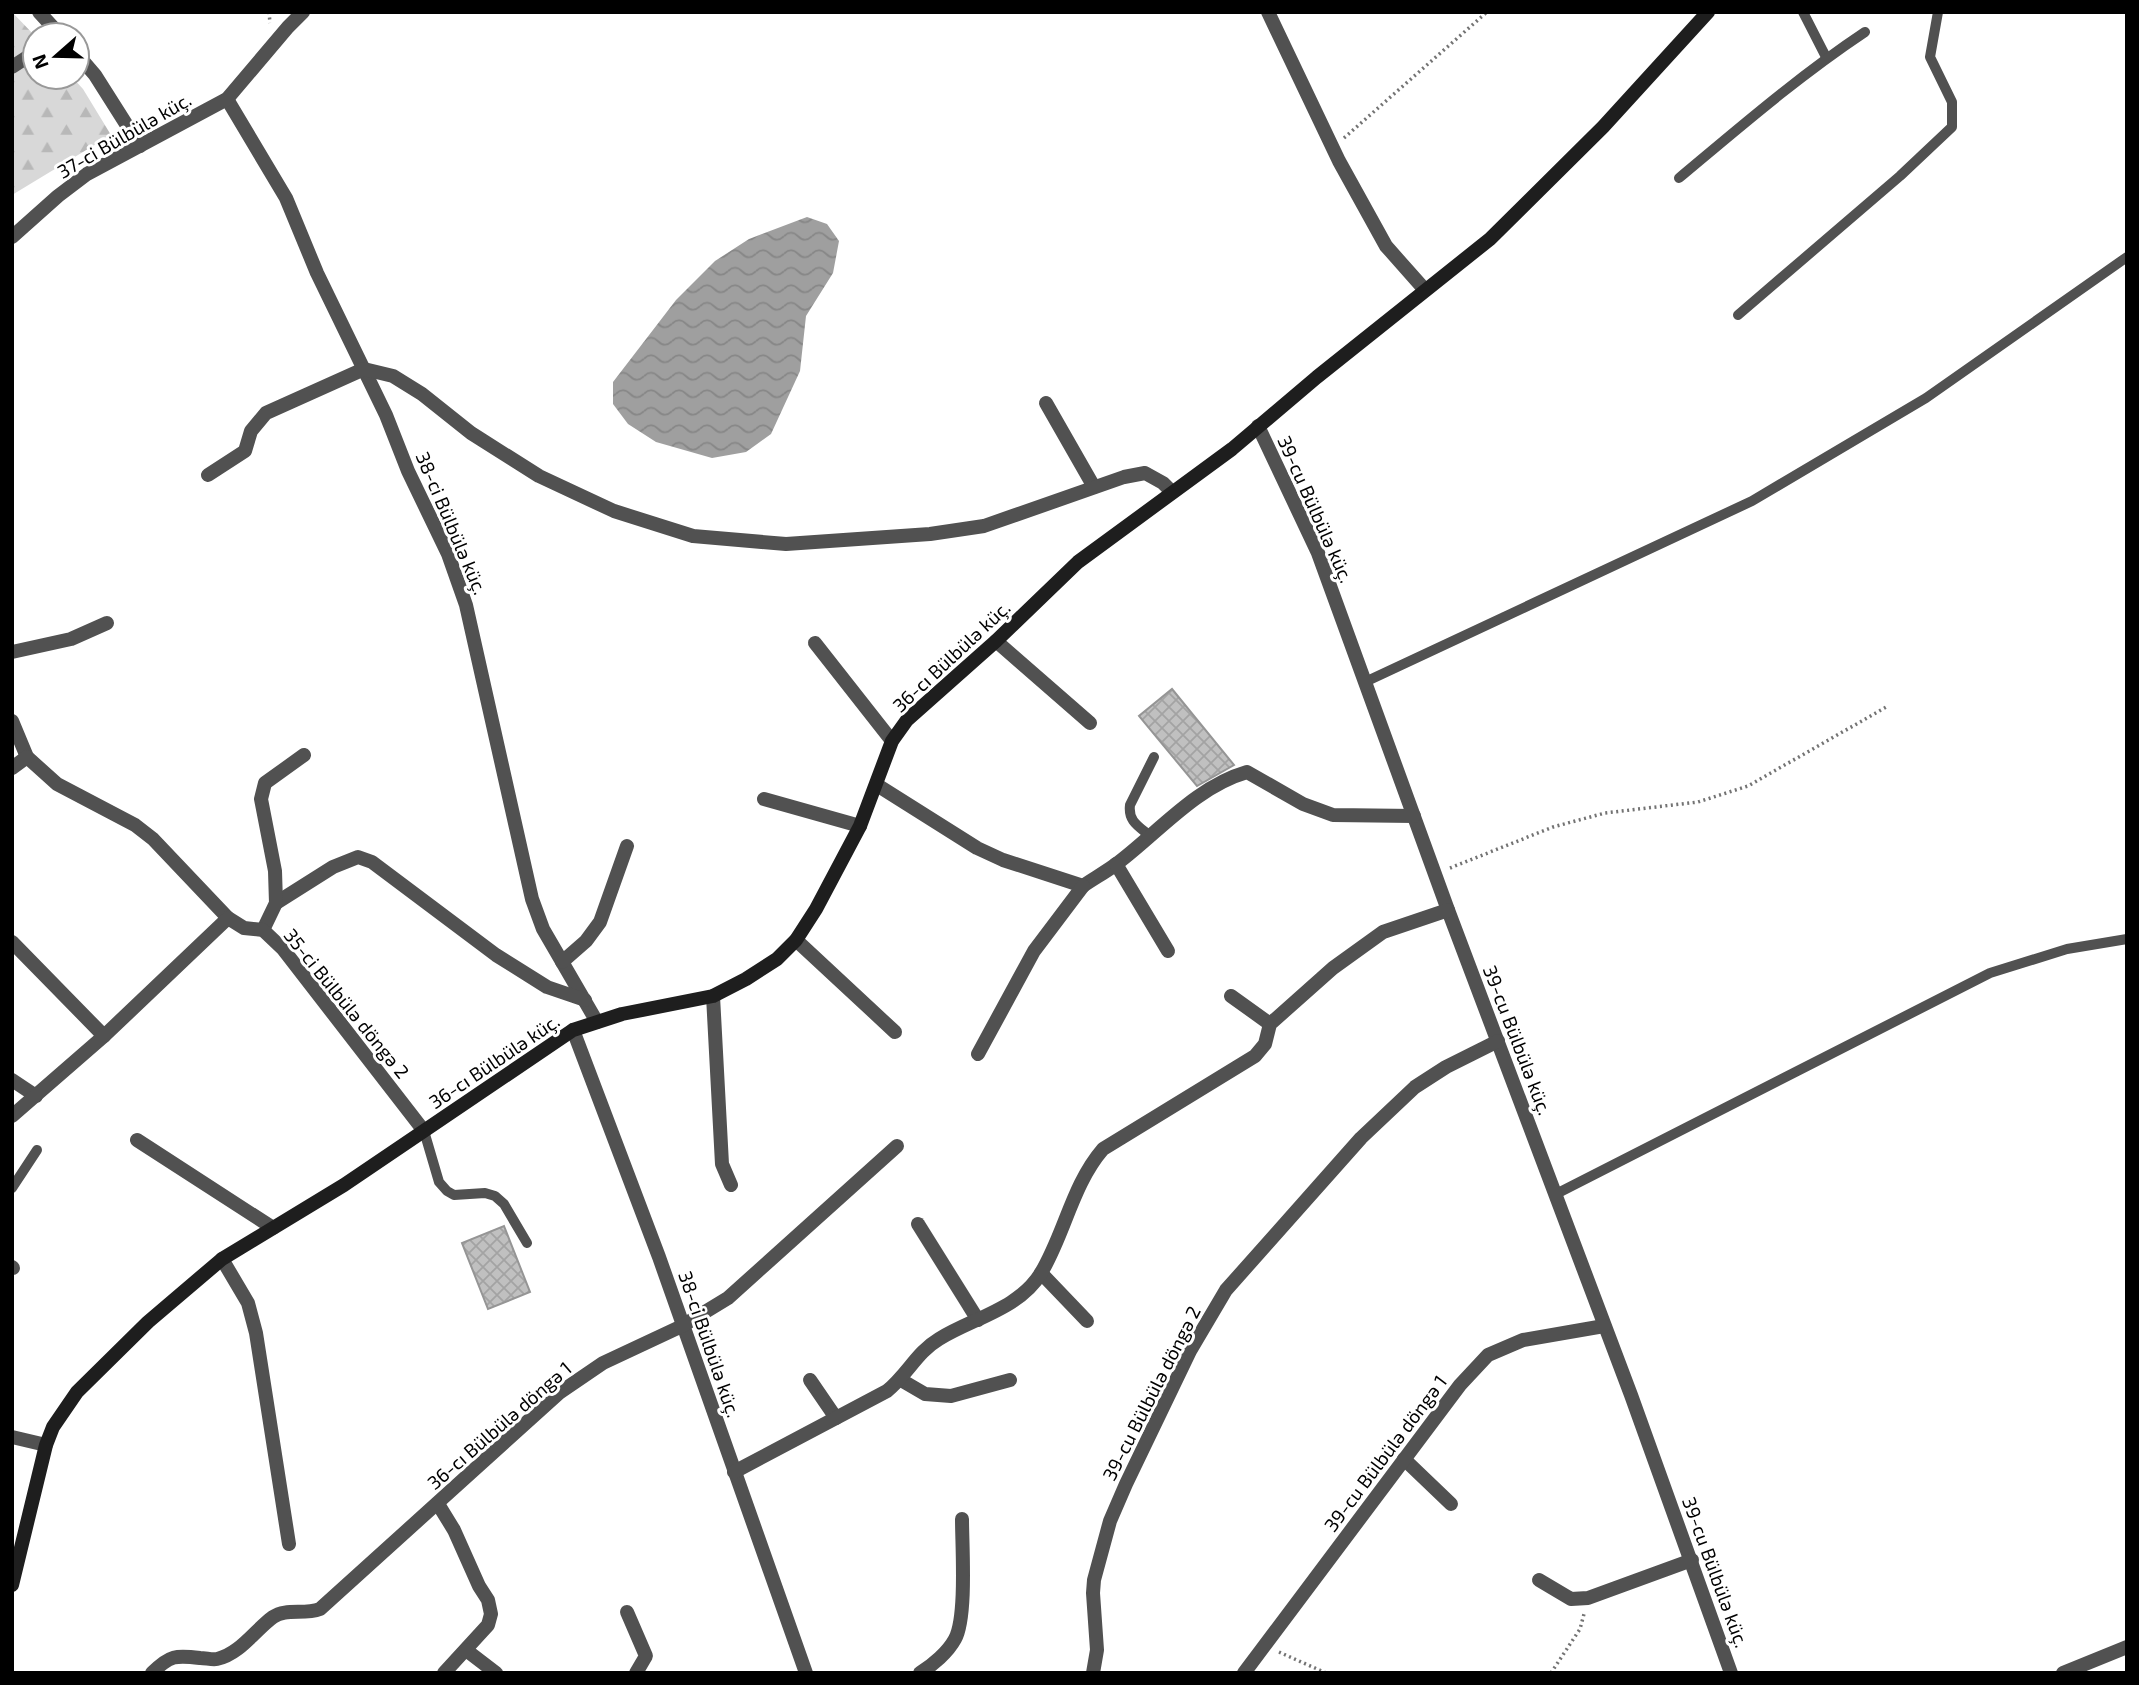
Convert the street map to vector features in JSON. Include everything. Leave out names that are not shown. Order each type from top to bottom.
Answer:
[{"type":"street","points":[[227,99],[303,12]]},
{"type":"street","points":[[1268,12],[1332,148],[1386,246],[1425,290]]},
{"type":"street","name":"36-cı Bülbülə küç.","points":[[12,1585],[46,1445],[58,1418],[77,1392],[148,1322],[222,1259],[344,1185],[573,1030],[597,1021],[713,996],[777,959],[796,940],[816,909],[860,826],[891,741],[906,720],[996,641],[1077,562],[1232,449],[1490,239],[1603,127],[1708,12]]},
{"type":"street","points":[[91,70],[140,146]]},
{"type":"street","name":"37-ci Bülbülə küç.","points":[[12,237],[87,174],[227,99]]},
{"type":"street","name":"38-ci Bülbülə küç.","points":[[227,99],[286,198],[317,273],[386,415],[408,471],[448,554],[466,605],[532,899],[543,929],[597,1021]]},
{"type":"street","points":[[208,475],[245,451],[251,430],[266,413],[364,369],[393,376],[422,394],[471,433],[539,476],[614,512],[693,536],[786,544],[930,534],[984,526],[1094,487],[1144,473],[1163,483],[1172,492]]},
{"type":"street","points":[[1046,403],[1094,487]]},
{"type":"street","name":"39-cu Bülbülə küç.","points":[[1258,426],[1318,553],[1448,910],[1692,1560],[1731,1673]]},
{"type":"street","points":[[12,652],[71,639],[107,623]]},
{"type":"street","points":[[996,641],[1090,723]]},
{"type":"street","points":[[815,643],[891,741]]},
{"type":"street","name":"35-ci Bülbülə döngə 2","points":[[12,721],[27,758],[57,784],[135,825],[153,839],[228,918],[244,928],[263,930],[283,949],[424,1131]]},
{"type":"street","points":[[263,930],[276,903],[275,872],[261,799],[265,783],[303,755]]},
{"type":"street","points":[[12,768],[27,758]]},
{"type":"street","points":[[978,1054],[1034,951],[1083,886],[1116,864],[1205,792],[1231,777],[1247,772],[1303,804],[1334,814],[1414,816]]},
{"type":"street","points":[[877,785],[977,848],[1003,860],[1083,886]]},
{"type":"street","points":[[764,799],[860,826]]},
{"type":"street","points":[[562,962],[586,941],[600,922],[627,845]]},
{"type":"street","points":[[276,903],[333,867],[358,857],[372,862],[496,954],[547,987],[585,1000]]},
{"type":"street","points":[[1116,864],[1168,951]]},
{"type":"street","points":[[734,1472],[887,1391],[901,1380],[916,1356],[938,1339],[1003,1307],[1027,1290],[1041,1273],[1088,1167],[1103,1149],[1255,1056],[1265,1044],[1270,1024],[1332,968],[1383,932],[1448,910]]},
{"type":"street","points":[[12,1116],[104,1036],[228,918]]},
{"type":"street","points":[[796,940],[895,1032]]},
{"type":"street","points":[[12,942],[104,1036]]},
{"type":"street","points":[[713,996],[722,1164],[731,1185]]},
{"type":"street","points":[[1231,996],[1270,1024]]},
{"type":"street","name":"38-ci Bülbülə küç.","points":[[573,1030],[655,1245],[806,1673]]},
{"type":"street","name":"39-cu Bülbülə döngə 2","points":[[1093,1673],[1097,1650],[1094,1580],[1110,1521],[1190,1350],[1226,1290],[1361,1138],[1415,1087],[1446,1067],[1498,1041]]},
{"type":"street","points":[[12,1080],[36,1096]]},
{"type":"street","points":[[137,1140],[273,1228]]},
{"type":"street","name":"36-cı Bülbülə döngə 1","points":[[152,1673],[165,1660],[178,1655],[215,1659],[232,1653],[275,1616],[286,1612],[308,1614],[320,1609],[559,1393],[603,1363],[682,1326],[728,1298],[897,1146]]},
{"type":"street","points":[[918,1224],[978,1320]]},
{"type":"street","points":[[222,1259],[248,1303],[256,1333],[289,1544]]},
{"type":"street","points":[[1041,1273],[1087,1321]]},
{"type":"street","name":"39-cu Bülbülə döngə 1","points":[[1244,1673],[1460,1385],[1488,1356],[1523,1340],[1604,1326]]},
{"type":"street","points":[[810,1380],[836,1418]]},
{"type":"street","points":[[901,1380],[925,1394],[951,1396],[1010,1380]]},
{"type":"street","points":[[12,1437],[46,1445]]},
{"type":"street","points":[[1404,1459],[1451,1504]]},
{"type":"street","points":[[438,1504],[454,1530],[474,1576],[488,1600],[491,1614],[488,1625],[444,1673]]},
{"type":"street","points":[[920,1673],[933,1664],[956,1638],[962,1606],[962,1519]]},
{"type":"street","points":[[1539,1580],[1571,1599],[1588,1598],[1692,1560]]},
{"type":"street","points":[[627,1612],[646,1656],[636,1673]]},
{"type":"street","points":[[2063,1673],[2127,1647]]},
{"type":"street","points":[[466,1650],[496,1673]]},
{"type":"lane","points":[[1803,12],[1826,58]]},
{"type":"lane","points":[[1738,315],[1900,176],[1952,127],[1952,102],[1930,57],[1938,12]]},
{"type":"lane","points":[[1679,178],[1826,58],[1865,32]]},
{"type":"lane","points":[[1365,682],[1752,501],[1926,398],[2127,257]]},
{"type":"lane","points":[[1149,835],[1133,823],[1129,813],[1130,805],[1154,757]]},
{"type":"lane","points":[[1556,1194],[1990,973],[2067,949],[2127,939]]},
{"type":"lane","points":[[424,1131],[439,1182],[446,1191],[454,1195],[485,1193],[495,1196],[504,1204],[527,1243]]},
{"type":"lane","points":[[12,1188],[37,1150]]},
{"type":"path","points":[[1332,148],[1487,12]]},
{"type":"path","points":[[1435,874],[1553,827],[1605,813],[1698,802],[1748,786],[1888,706]]},
{"type":"path","points":[[1551,1673],[1580,1629],[1588,1598]]},
{"type":"path","points":[[1264,1646],[1326,1673]]},
{"type":"green space","points":[[12,12],[21,21],[21,91],[84,91],[111,135],[12,195]]},
{"type":"water","points":[[807,217],[827,224],[839,241],[833,273],[806,316],[800,371],[771,434],[746,452],[712,458],[656,442],[628,424],[613,404],[613,382],[676,300],[715,261],[749,239]]},
{"type":"building","points":[[1172,689],[1234,765],[1197,786],[1139,716]]},
{"type":"building","points":[[504,1226],[530,1292],[488,1309],[462,1243]]}]
